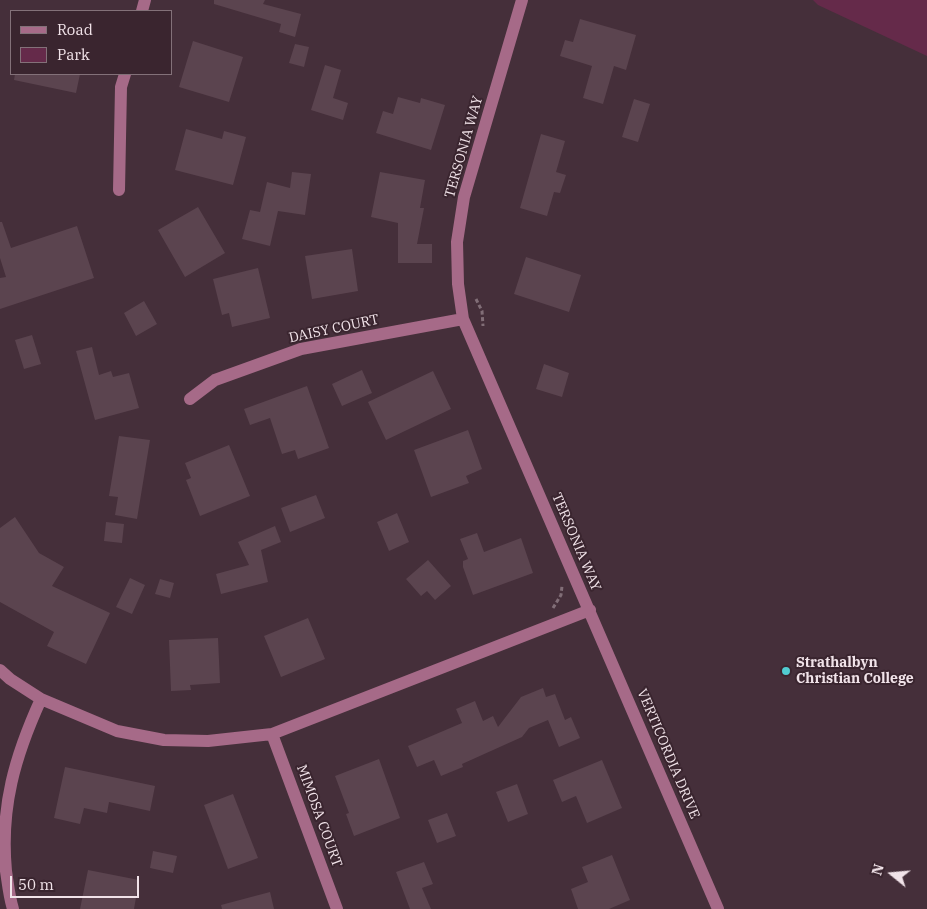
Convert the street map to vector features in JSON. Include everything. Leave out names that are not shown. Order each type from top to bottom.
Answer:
[{"type":"street","name":"TERSONIA WAY","points":[[0,670],[10,679],[41,698],[117,731],[164,740],[208,741],[272,734],[590,610],[463,319],[458,284],[457,242],[464,197],[522,0]]},
{"type":"street","points":[[119,190],[121,87],[125,75]]},
{"type":"street","name":"DAISY COURT","points":[[190,399],[215,380],[301,349],[463,319]]},
{"type":"street","name":"VERTICORDIA DRIVE","points":[[590,610],[718,909]]},
{"type":"street","points":[[13,909],[9,898],[4,844],[8,792],[25,735],[41,698]]},
{"type":"street","name":"MIMOSA COURT","points":[[272,734],[337,909]]},
{"type":"path","points":[[474,297],[482,311],[483,331]]},
{"type":"path","points":[[547,614],[556,605],[561,595],[562,581]]},
{"type":"green space","points":[[813,0],[927,0],[927,56],[818,5]]},
{"type":"building","points":[[214,0],[265,0],[263,4],[301,14],[295,37],[279,32],[281,24],[214,4]]},
{"type":"building","points":[[580,19],[636,35],[626,70],[614,66],[603,104],[583,98],[592,66],[560,56],[565,40],[573,42]]},
{"type":"building","points":[[193,41],[243,57],[229,102],[179,87]]},
{"type":"building","points":[[295,44],[309,47],[304,67],[289,63]]},
{"type":"building","points":[[325,65],[341,70],[333,98],[348,103],[343,120],[311,110]]},
{"type":"building","points":[[15,75],[80,75],[76,93],[14,80]]},
{"type":"building","points":[[398,97],[420,103],[421,98],[445,105],[431,150],[376,133],[383,111],[393,114]]},
{"type":"building","points":[[634,99],[650,104],[638,142],[622,137]]},
{"type":"building","points":[[186,129],[222,139],[224,131],[246,137],[233,185],[175,170]]},
{"type":"building","points":[[541,134],[565,141],[556,172],[566,175],[560,193],[554,192],[547,216],[520,208]]},
{"type":"building","points":[[292,172],[311,174],[305,215],[278,211],[270,246],[242,239],[250,210],[260,212],[267,182],[290,188]]},
{"type":"building","points":[[380,172],[425,180],[420,208],[424,208],[417,244],[432,244],[432,263],[398,263],[398,223],[371,217]]},
{"type":"building","points":[[198,207],[225,253],[185,277],[158,230]]},
{"type":"building","points":[[0,222],[2,222],[11,248],[77,226],[94,278],[0,309],[0,278],[6,277],[0,258]]},
{"type":"building","points":[[352,249],[358,291],[312,299],[305,256]]},
{"type":"building","points":[[526,257],[581,275],[569,312],[514,294]]},
{"type":"building","points":[[258,268],[270,318],[232,327],[229,313],[222,315],[213,279]]},
{"type":"building","points":[[144,301],[157,324],[136,336],[124,313]]},
{"type":"building","points":[[32,335],[41,364],[24,369],[15,340]]},
{"type":"building","points":[[92,347],[99,375],[111,371],[113,377],[129,373],[139,408],[95,420],[76,351]]},
{"type":"building","points":[[544,364],[569,373],[562,397],[536,389]]},
{"type":"building","points":[[362,370],[372,393],[342,406],[332,384]]},
{"type":"building","points":[[433,371],[451,409],[386,440],[368,402]]},
{"type":"building","points":[[307,386],[329,448],[298,459],[295,450],[282,454],[270,418],[250,425],[244,409]]},
{"type":"building","points":[[468,430],[482,469],[466,476],[469,483],[431,497],[414,450]]},
{"type":"building","points":[[119,436],[150,440],[137,519],[115,515],[118,497],[109,496]]},
{"type":"building","points":[[229,445],[250,496],[200,516],[186,480],[191,478],[185,463]]},
{"type":"building","points":[[316,495],[325,518],[290,532],[281,508]]},
{"type":"building","points":[[397,513],[409,542],[389,551],[377,522]]},
{"type":"building","points":[[15,517],[39,553],[64,567],[52,586],[110,613],[86,664],[47,646],[54,632],[0,602],[0,528]]},
{"type":"building","points":[[106,522],[124,524],[122,543],[104,541]]},
{"type":"building","points":[[275,526],[281,542],[261,550],[268,582],[221,594],[216,574],[249,565],[238,542]]},
{"type":"building","points":[[477,533],[484,552],[521,538],[533,573],[473,595],[463,567],[463,561],[468,559],[460,539]]},
{"type":"building","points":[[428,560],[451,586],[435,600],[427,591],[421,596],[406,579]]},
{"type":"building","points":[[130,578],[145,585],[132,614],[116,607]]},
{"type":"building","points":[[160,579],[174,583],[170,598],[155,594]]},
{"type":"building","points":[[308,618],[325,659],[281,677],[264,636]]},
{"type":"building","points":[[218,638],[220,683],[190,685],[191,690],[171,691],[169,640]]},
{"type":"building","points":[[543,688],[546,697],[555,694],[565,720],[571,717],[580,738],[559,747],[548,720],[529,728],[522,737],[462,764],[463,767],[441,776],[434,760],[417,767],[408,746],[462,723],[456,709],[475,701],[483,721],[493,716],[498,727],[521,697]]},
{"type":"building","points":[[379,759],[400,818],[354,836],[346,814],[349,813],[335,776]]},
{"type":"building","points":[[602,760],[622,808],[587,823],[576,796],[562,802],[553,780]]},
{"type":"building","points":[[65,767],[155,786],[150,811],[109,802],[107,813],[84,808],[80,824],[54,818]]},
{"type":"building","points":[[517,784],[528,814],[508,822],[496,792]]},
{"type":"building","points":[[233,794],[258,858],[228,869],[204,805]]},
{"type":"building","points":[[447,813],[456,836],[437,843],[428,820]]},
{"type":"building","points":[[153,851],[177,856],[173,873],[150,868]]},
{"type":"building","points":[[612,855],[630,900],[609,909],[578,909],[571,889],[588,882],[582,867]]},
{"type":"building","points":[[424,862],[433,884],[422,888],[431,909],[410,909],[396,872]]},
{"type":"building","points":[[88,870],[139,880],[134,909],[80,909]]},
{"type":"building","points":[[270,892],[274,909],[222,909],[221,905]]},
{"type":"place","name":"Strathalbyn Christian College","points":[[786,671]]}]
